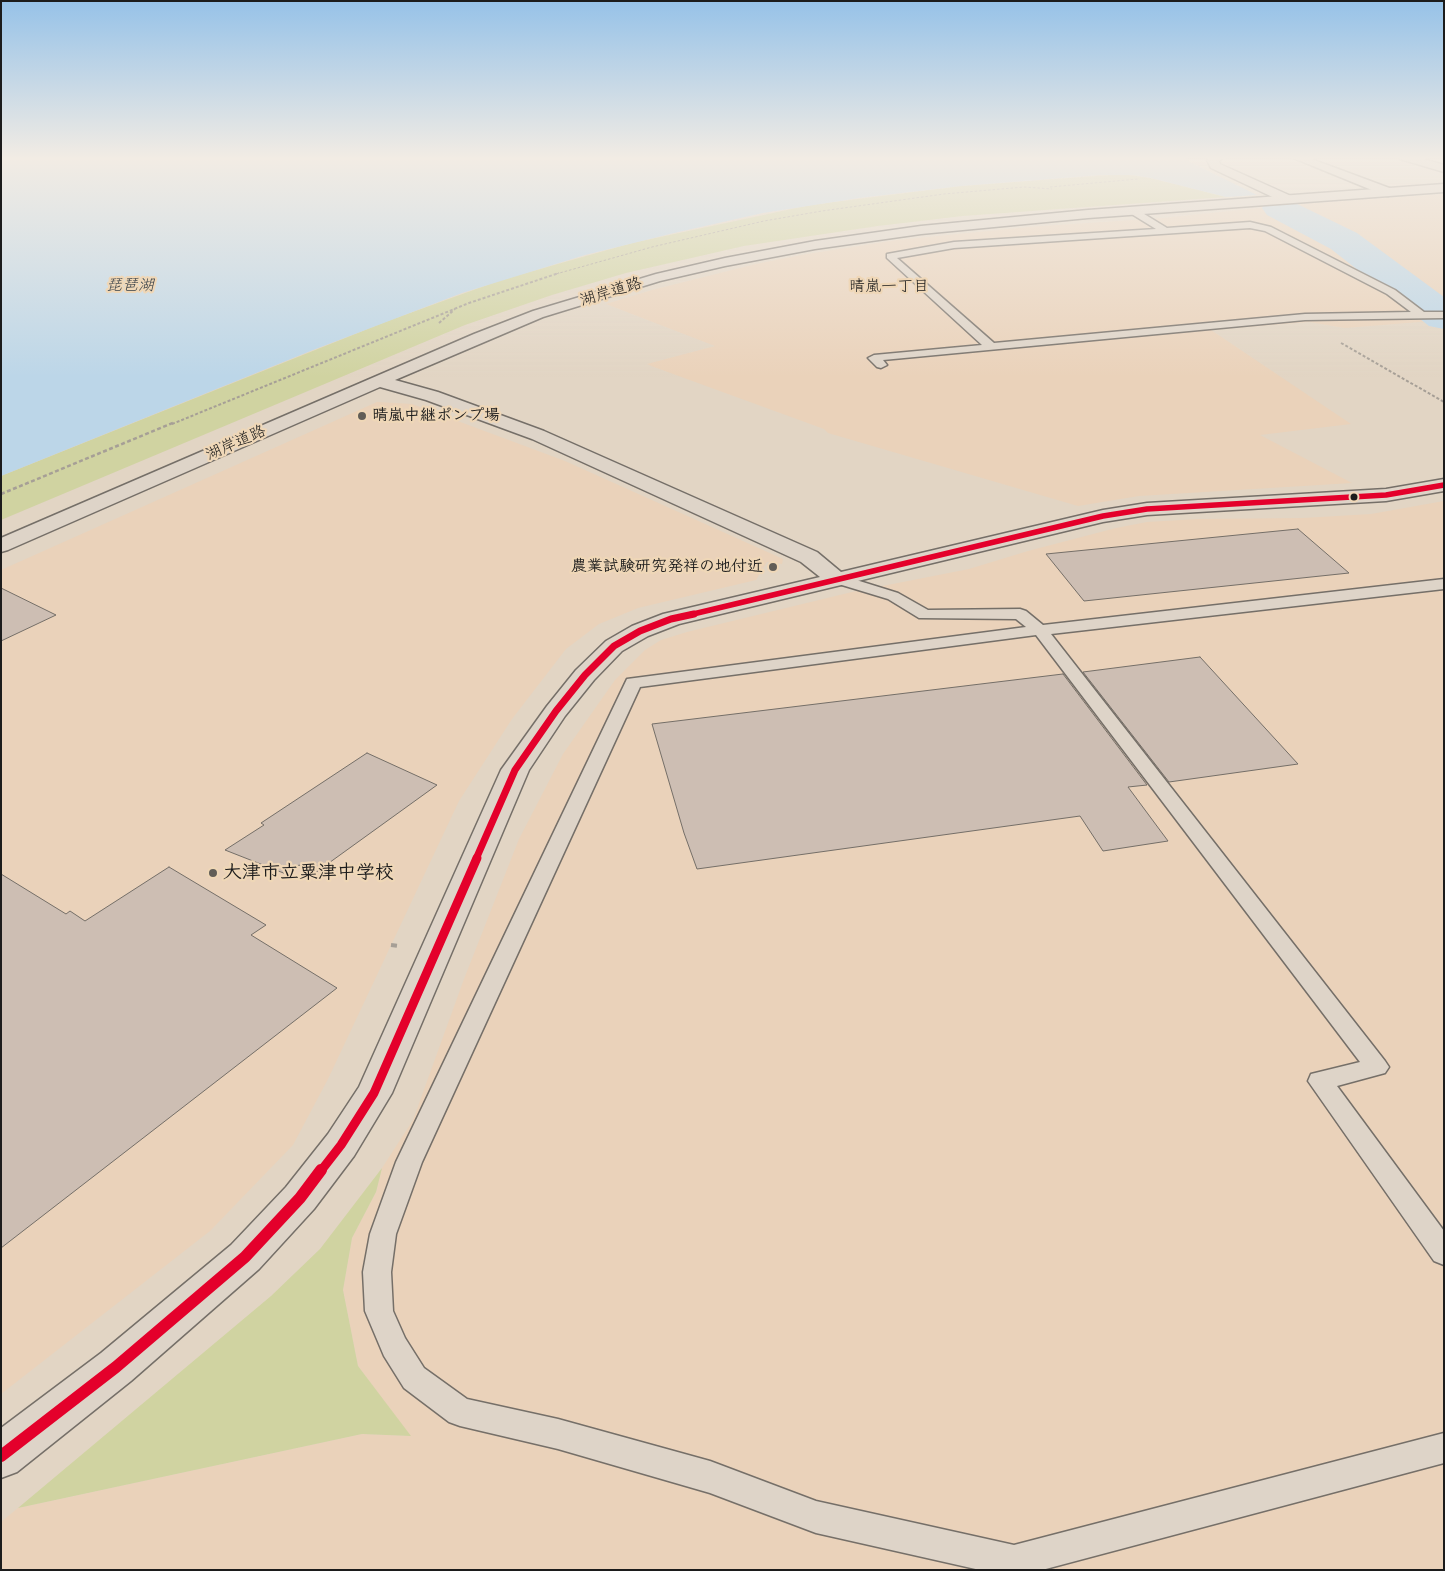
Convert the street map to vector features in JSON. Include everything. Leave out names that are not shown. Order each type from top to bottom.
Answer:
[{"type":"street","name":"湖岸道路","points":[[1,546],[480,337],[538,314],[647,281],[725,262],[815,245],[919,230]]},
{"type":"street","points":[[379,381],[432,396],[538,435],[809,557],[837,579]]},
{"type":"street","points":[[1,1456],[116,1367],[245,1257],[300,1198],[341,1145],[374,1093],[515,770],[556,711],[585,675],[614,646],[640,631],[670,618],[1070,523],[1147,509],[1386,495],[1444,485]]},
{"type":"lane","points":[[991,347],[890,256],[954,245],[1177,230]]},
{"type":"lane","points":[[1272,230],[1391,292],[1424,315]]},
{"type":"lane","points":[[881,366],[874,358],[1305,317],[1444,315]]},
{"type":"lane","points":[[837,579],[893,596],[925,615],[1020,614],[1040,630],[1377,1067],[1320,1081],[1444,1253]]},
{"type":"lane","points":[[1444,584],[1040,630],[633,683],[409,1162],[383,1234],[377,1272],[379,1311],[394,1347],[414,1378],[460,1412],[558,1434],[710,1477],[816,1517],[1014,1561],[1444,1448]]},
{"type":"path","points":[[451,314],[456,308]]},
{"type":"path","points":[[1335,340],[1444,402]]},
{"type":"shaded area","points":[[995,230],[1444,230],[1444,320],[1345,328],[1309,322],[1211,330],[1351,424],[1260,435],[1352,483],[1139,496],[1078,506],[828,433],[824,429],[654,367],[647,364],[715,346],[606,304],[652,290],[756,264],[897,240]]},
{"type":"shaded area","name":"大津市立粟津中学校","points":[[377,402],[412,404],[565,461],[783,559],[782,564],[767,562],[756,580],[638,608],[599,624],[566,649],[512,719],[459,801],[328,1079],[293,1145],[210,1231],[1,1394],[1,570]]},
{"type":"shaded area","points":[[1444,501],[1444,1570],[1,1570],[1,1522],[18,1508],[362,1434],[410,1436],[358,1366],[343,1290],[352,1238],[376,1192],[382,1168],[413,1120],[464,979],[519,839],[563,754],[615,680],[645,650],[661,640],[687,632],[852,592],[969,569],[1028,551],[1116,528],[1147,522],[1199,519],[1303,518],[1371,514]]},
{"type":"green space","points":[[691,230],[849,230],[744,246],[626,273],[552,295],[465,325],[1,520],[1,476],[385,322],[501,280],[632,243]]},
{"type":"green space","points":[[382,1168],[376,1192],[352,1238],[343,1290],[358,1366],[411,1436],[362,1434],[18,1508],[271,1296],[320,1249]]},
{"type":"water","name":"琵琶湖","points":[[1,230],[686,230],[585,255],[462,293],[313,350],[1,476]]},
{"type":"building","points":[[1298,529],[1349,573],[1084,601],[1046,554]]},
{"type":"building","points":[[1,588],[56,615],[1,641]]},
{"type":"building","points":[[1200,657],[1298,764],[1169,782],[1083,672]]},
{"type":"building","points":[[1063,674],[1147,785],[1128,787],[1168,841],[1103,851],[1080,816],[697,869],[684,833],[652,724]]},
{"type":"building","points":[[367,753],[437,785],[315,873],[299,865],[286,874],[225,850],[264,825],[261,823]]},
{"type":"building","points":[[169,867],[266,925],[251,935],[337,988],[1,1248],[1,874],[66,914],[70,911],[85,921]]},
{"type":"waterway","points":[[1323,230],[1344,241],[1444,317]]},
{"type":"transit line","points":[[1,1456],[116,1367],[245,1257],[300,1198],[341,1145],[374,1093],[515,770],[556,711],[585,675],[614,646],[640,631],[671,619],[1103,516],[1147,509],[1386,495],[1444,485]]},
{"type":"place","name":"晴嵐中継ポンプ場","points":[[362,416]]},
{"type":"place","name":"農業試験研究発祥の地付近","points":[[773,567]]},
{"type":"place","name":"大津市立粟津中学校","points":[[213,873]]},
{"type":"district","name":"晴嵐一丁目","points":[[889,287]]}]
